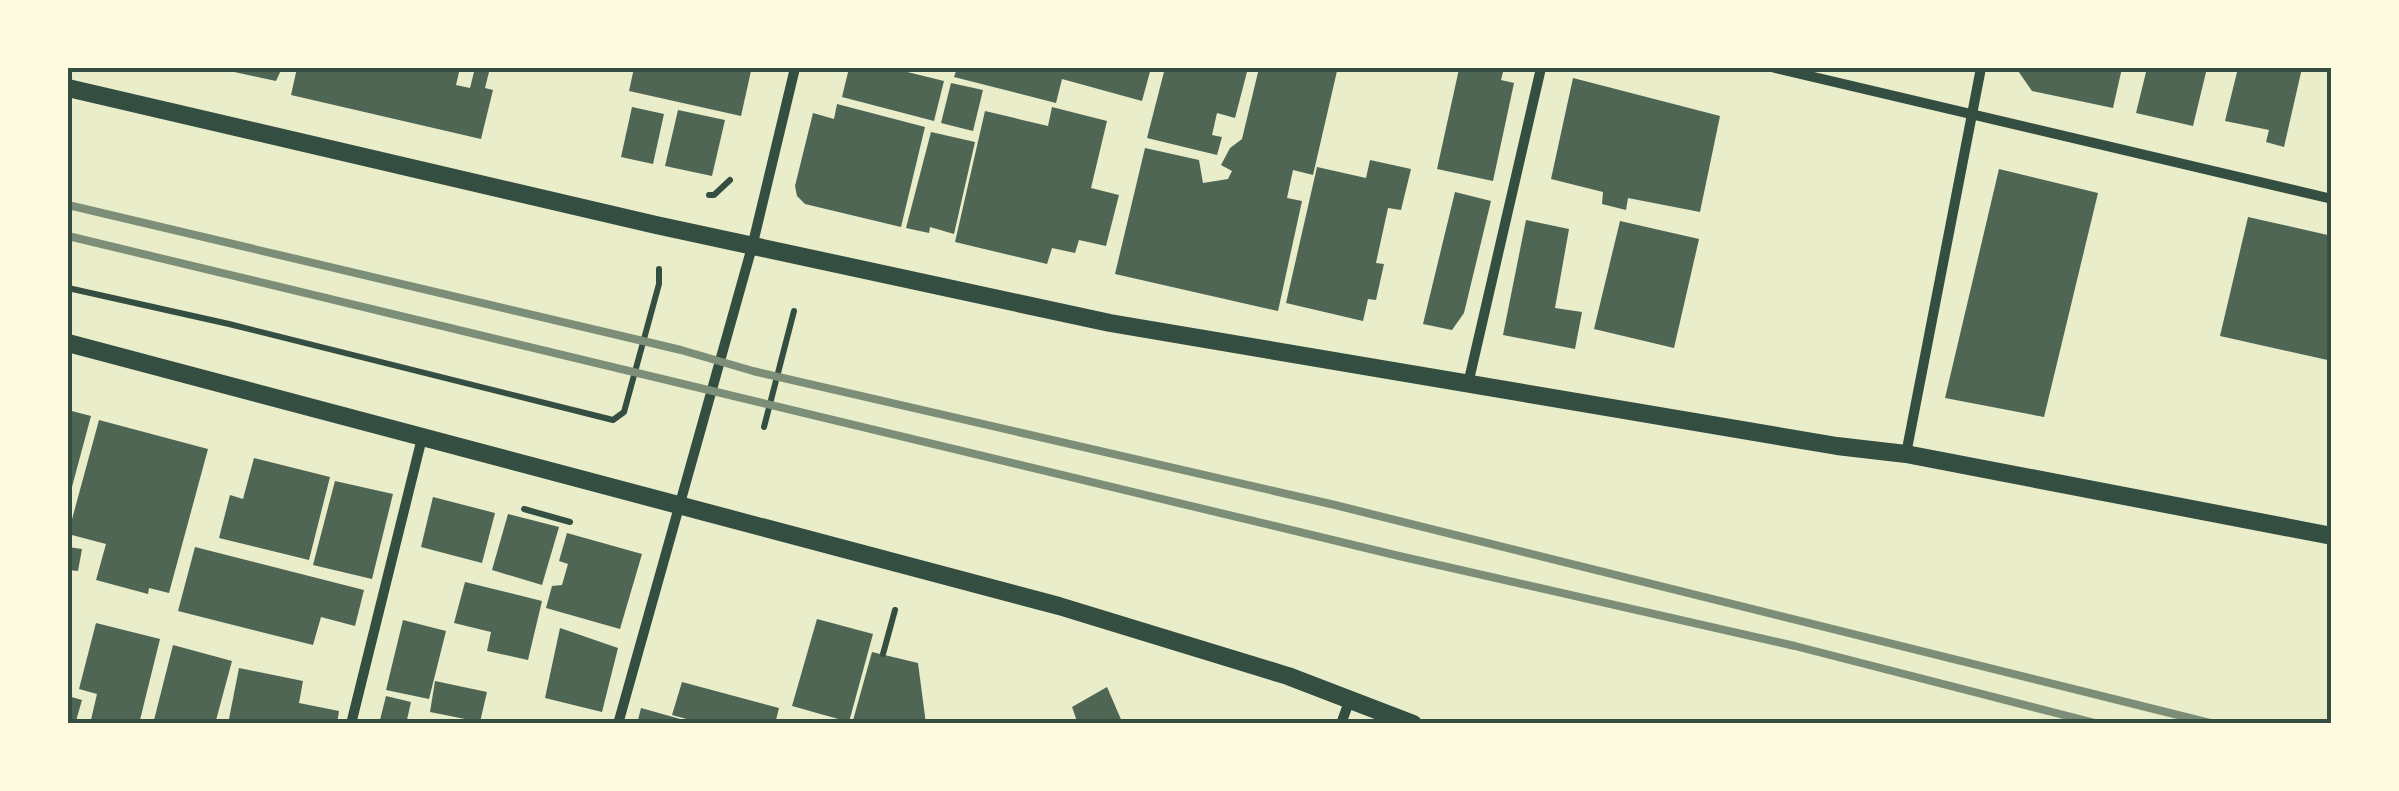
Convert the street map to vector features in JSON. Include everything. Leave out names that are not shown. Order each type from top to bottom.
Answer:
[{"type":"street","points":[[618,724],[752,247],[795,68]]},
{"type":"street","points":[[1468,384],[1541,68]]},
{"type":"street","points":[[1775,68],[2332,199]]},
{"type":"street","points":[[1906,454],[1982,68]]},
{"type":"street","points":[[68,88],[752,247],[1110,322],[1837,446],[1906,454],[2332,536]]},
{"type":"street","points":[[68,343],[1059,606],[1288,676],[1413,724]]},
{"type":"street","points":[[351,724],[422,438]]},
{"type":"street","points":[[1340,724],[1350,700]]},
{"type":"path","points":[[68,288],[230,324],[613,420],[624,412],[659,284],[659,269]]},
{"type":"path","points":[[764,427],[794,311]]},
{"type":"path","points":[[883,654],[895,610]]},
{"type":"building","points":[[216,68],[282,68],[276,81]]},
{"type":"building","points":[[297,68],[460,68],[456,85],[470,88],[475,68],[490,68],[485,88],[493,90],[481,139],[291,95]]},
{"type":"building","points":[[634,68],[751,71],[741,116],[629,91]]},
{"type":"building","points":[[849,68],[891,68],[944,81],[934,121],[842,97]]},
{"type":"building","points":[[957,68],[1151,68],[1142,101],[1062,79],[1056,103],[954,77]]},
{"type":"building","points":[[1165,68],[1248,68],[1235,118],[1217,113],[1212,135],[1222,137],[1217,155],[1147,138]]},
{"type":"building","points":[[1259,68],[1337,71],[1313,175],[1293,170],[1287,198],[1302,201],[1278,311],[1115,274],[1145,148],[1199,160],[1203,183],[1228,179],[1232,171],[1221,165],[1230,148],[1242,139]]},
{"type":"building","points":[[1474,68],[1504,68],[1501,80],[1514,83],[1493,181],[1437,169],[1459,69],[1473,72]]},
{"type":"building","points":[[2016,68],[2122,68],[2113,108],[2032,91]]},
{"type":"building","points":[[2147,68],[2207,68],[2193,126],[2136,113]]},
{"type":"building","points":[[2238,68],[2302,68],[2284,147],[2266,142],[2269,130],[2225,121]]},
{"type":"building","points":[[1573,78],[1720,116],[1700,212],[1628,198],[1626,210],[1602,204],[1603,192],[1551,179]]},
{"type":"building","points":[[951,83],[983,90],[973,131],[941,123]]},
{"type":"building","points":[[837,104],[925,127],[901,227],[805,204],[797,196],[795,186],[813,113],[834,119]]},
{"type":"building","points":[[632,107],[664,114],[653,164],[621,157]]},
{"type":"building","points":[[1052,107],[1107,121],[1091,188],[1119,195],[1106,246],[1079,240],[1075,253],[1052,248],[1047,264],[955,242],[985,111],[1048,126]]},
{"type":"building","points":[[678,110],[725,120],[712,176],[665,166]]},
{"type":"building","points":[[931,132],[975,142],[954,234],[930,227],[929,233],[906,228]]},
{"type":"building","points":[[1370,160],[1411,169],[1401,210],[1388,208],[1376,263],[1384,264],[1376,300],[1368,299],[1363,321],[1286,303],[1317,167],[1366,178]]},
{"type":"building","points":[[1999,169],[2098,193],[2044,417],[1945,398]]},
{"type":"building","points":[[1455,192],[1491,201],[1464,313],[1452,330],[1423,324]]},
{"type":"building","points":[[2248,217],[2332,236],[2332,361],[2220,336]]},
{"type":"building","points":[[1526,220],[1569,229],[1555,308],[1582,312],[1575,349],[1503,335]]},
{"type":"building","points":[[1620,221],[1699,239],[1674,348],[1594,329]]},
{"type":"building","points":[[68,410],[91,416],[69,498],[68,498]]},
{"type":"building","points":[[99,420],[208,449],[169,593],[149,588],[148,594],[96,580],[106,544],[68,534]]},
{"type":"building","points":[[254,458],[330,477],[309,560],[219,538],[230,495],[243,499]]},
{"type":"building","points":[[335,481],[393,494],[372,579],[313,565]]},
{"type":"building","points":[[433,497],[495,513],[482,563],[421,547]]},
{"type":"building","points":[[508,514],[559,527],[542,585],[492,570]]},
{"type":"building","points":[[567,533],[642,554],[620,629],[546,608],[552,586],[562,585],[568,564],[559,561]]},
{"type":"building","points":[[68,547],[82,549],[78,571],[68,570]]},
{"type":"building","points":[[195,547],[364,590],[355,626],[321,617],[313,645],[178,611]]},
{"type":"building","points":[[465,582],[542,601],[528,660],[487,651],[491,632],[454,623]]},
{"type":"building","points":[[817,619],[873,634],[849,722],[792,706]]},
{"type":"building","points":[[403,620],[446,631],[429,699],[386,690]]},
{"type":"building","points":[[96,623],[160,639],[139,724],[90,724],[97,694],[79,689]]},
{"type":"building","points":[[560,628],[618,648],[602,712],[545,698]]},
{"type":"building","points":[[173,645],[232,661],[215,724],[153,724]]},
{"type":"building","points":[[872,652],[918,663],[926,724],[852,724]]},
{"type":"building","points":[[239,668],[303,681],[299,703],[339,711],[337,724],[228,724]]},
{"type":"building","points":[[435,681],[487,692],[480,722],[430,712]]},
{"type":"building","points":[[682,682],[779,708],[775,724],[705,724],[672,715]]},
{"type":"building","points":[[1107,687],[1123,724],[1078,724],[1072,707]]},
{"type":"building","points":[[68,696],[82,700],[76,721],[68,718]]},
{"type":"building","points":[[386,696],[411,702],[406,724],[379,724]]},
{"type":"building","points":[[641,708],[691,722],[691,724],[637,724]]},
{"type":"railway","points":[[68,205],[681,350],[753,371],[1335,505],[2214,724]]},
{"type":"railway","points":[[68,236],[1399,556],[1795,646],[2099,724]]}]
